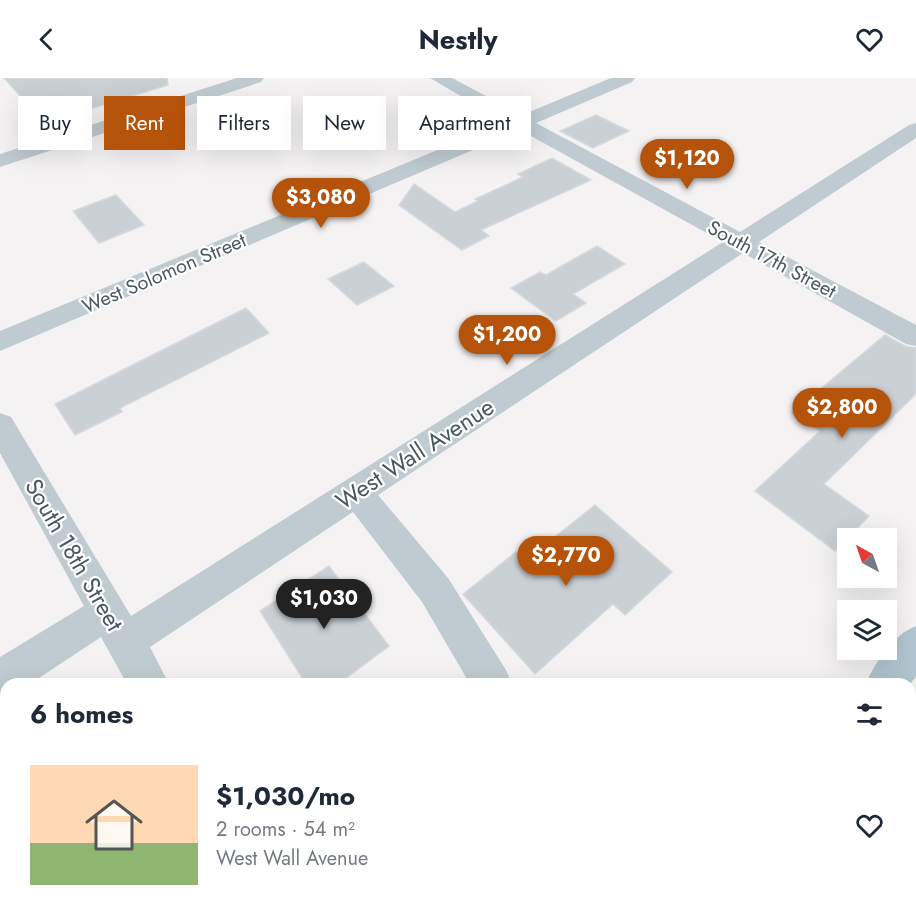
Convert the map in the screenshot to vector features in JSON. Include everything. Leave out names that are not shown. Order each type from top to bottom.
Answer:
[{"type":"main road","points":[[891,678],[916,645]]},
{"type":"street","points":[[0,161],[255,78]]},
{"type":"street","name":"South 17th Street","points":[[439,78],[472,96]]},
{"type":"street","name":"West Solomon Street","points":[[531,119],[626,78]]},
{"type":"street","name":"South 17th Street","points":[[531,128],[916,337]]},
{"type":"street","name":"West Wall Avenue","points":[[4,678],[116,627],[356,492],[915,130]]},
{"type":"street","name":"West Solomon Street","points":[[0,342],[457,150]]},
{"type":"street","name":"South 18th Street","points":[[0,425],[146,678]]},
{"type":"street","points":[[356,492],[435,590],[488,678]]},
{"type":"building","points":[[4,78],[167,78],[168,85],[132,96],[104,96],[104,105],[92,108],[92,96],[20,96]]},
{"type":"building","points":[[596,115],[629,131],[593,148],[560,131]]},
{"type":"building","points":[[552,158],[591,180],[481,230],[489,236],[462,250],[399,205],[414,184],[455,212],[478,201],[475,199],[523,177],[518,174]]},
{"type":"building","points":[[116,195],[144,225],[99,243],[73,211]]},
{"type":"building","points":[[597,246],[625,264],[573,294],[586,303],[556,321],[511,288],[540,272],[546,275]]},
{"type":"building","points":[[364,262],[394,286],[357,305],[328,279]]},
{"type":"building","points":[[246,308],[269,333],[120,408],[122,412],[75,435],[55,404]]},
{"type":"building","points":[[885,335],[905,346],[916,348],[916,394],[824,484],[869,516],[857,528],[837,528],[837,549],[835,551],[755,491],[820,431],[792,413]]},
{"type":"building","points":[[595,505],[672,572],[625,615],[613,604],[535,674],[463,594],[516,552],[525,561]]},
{"type":"building","points":[[329,566],[389,646],[346,678],[302,678],[260,611]]}]
